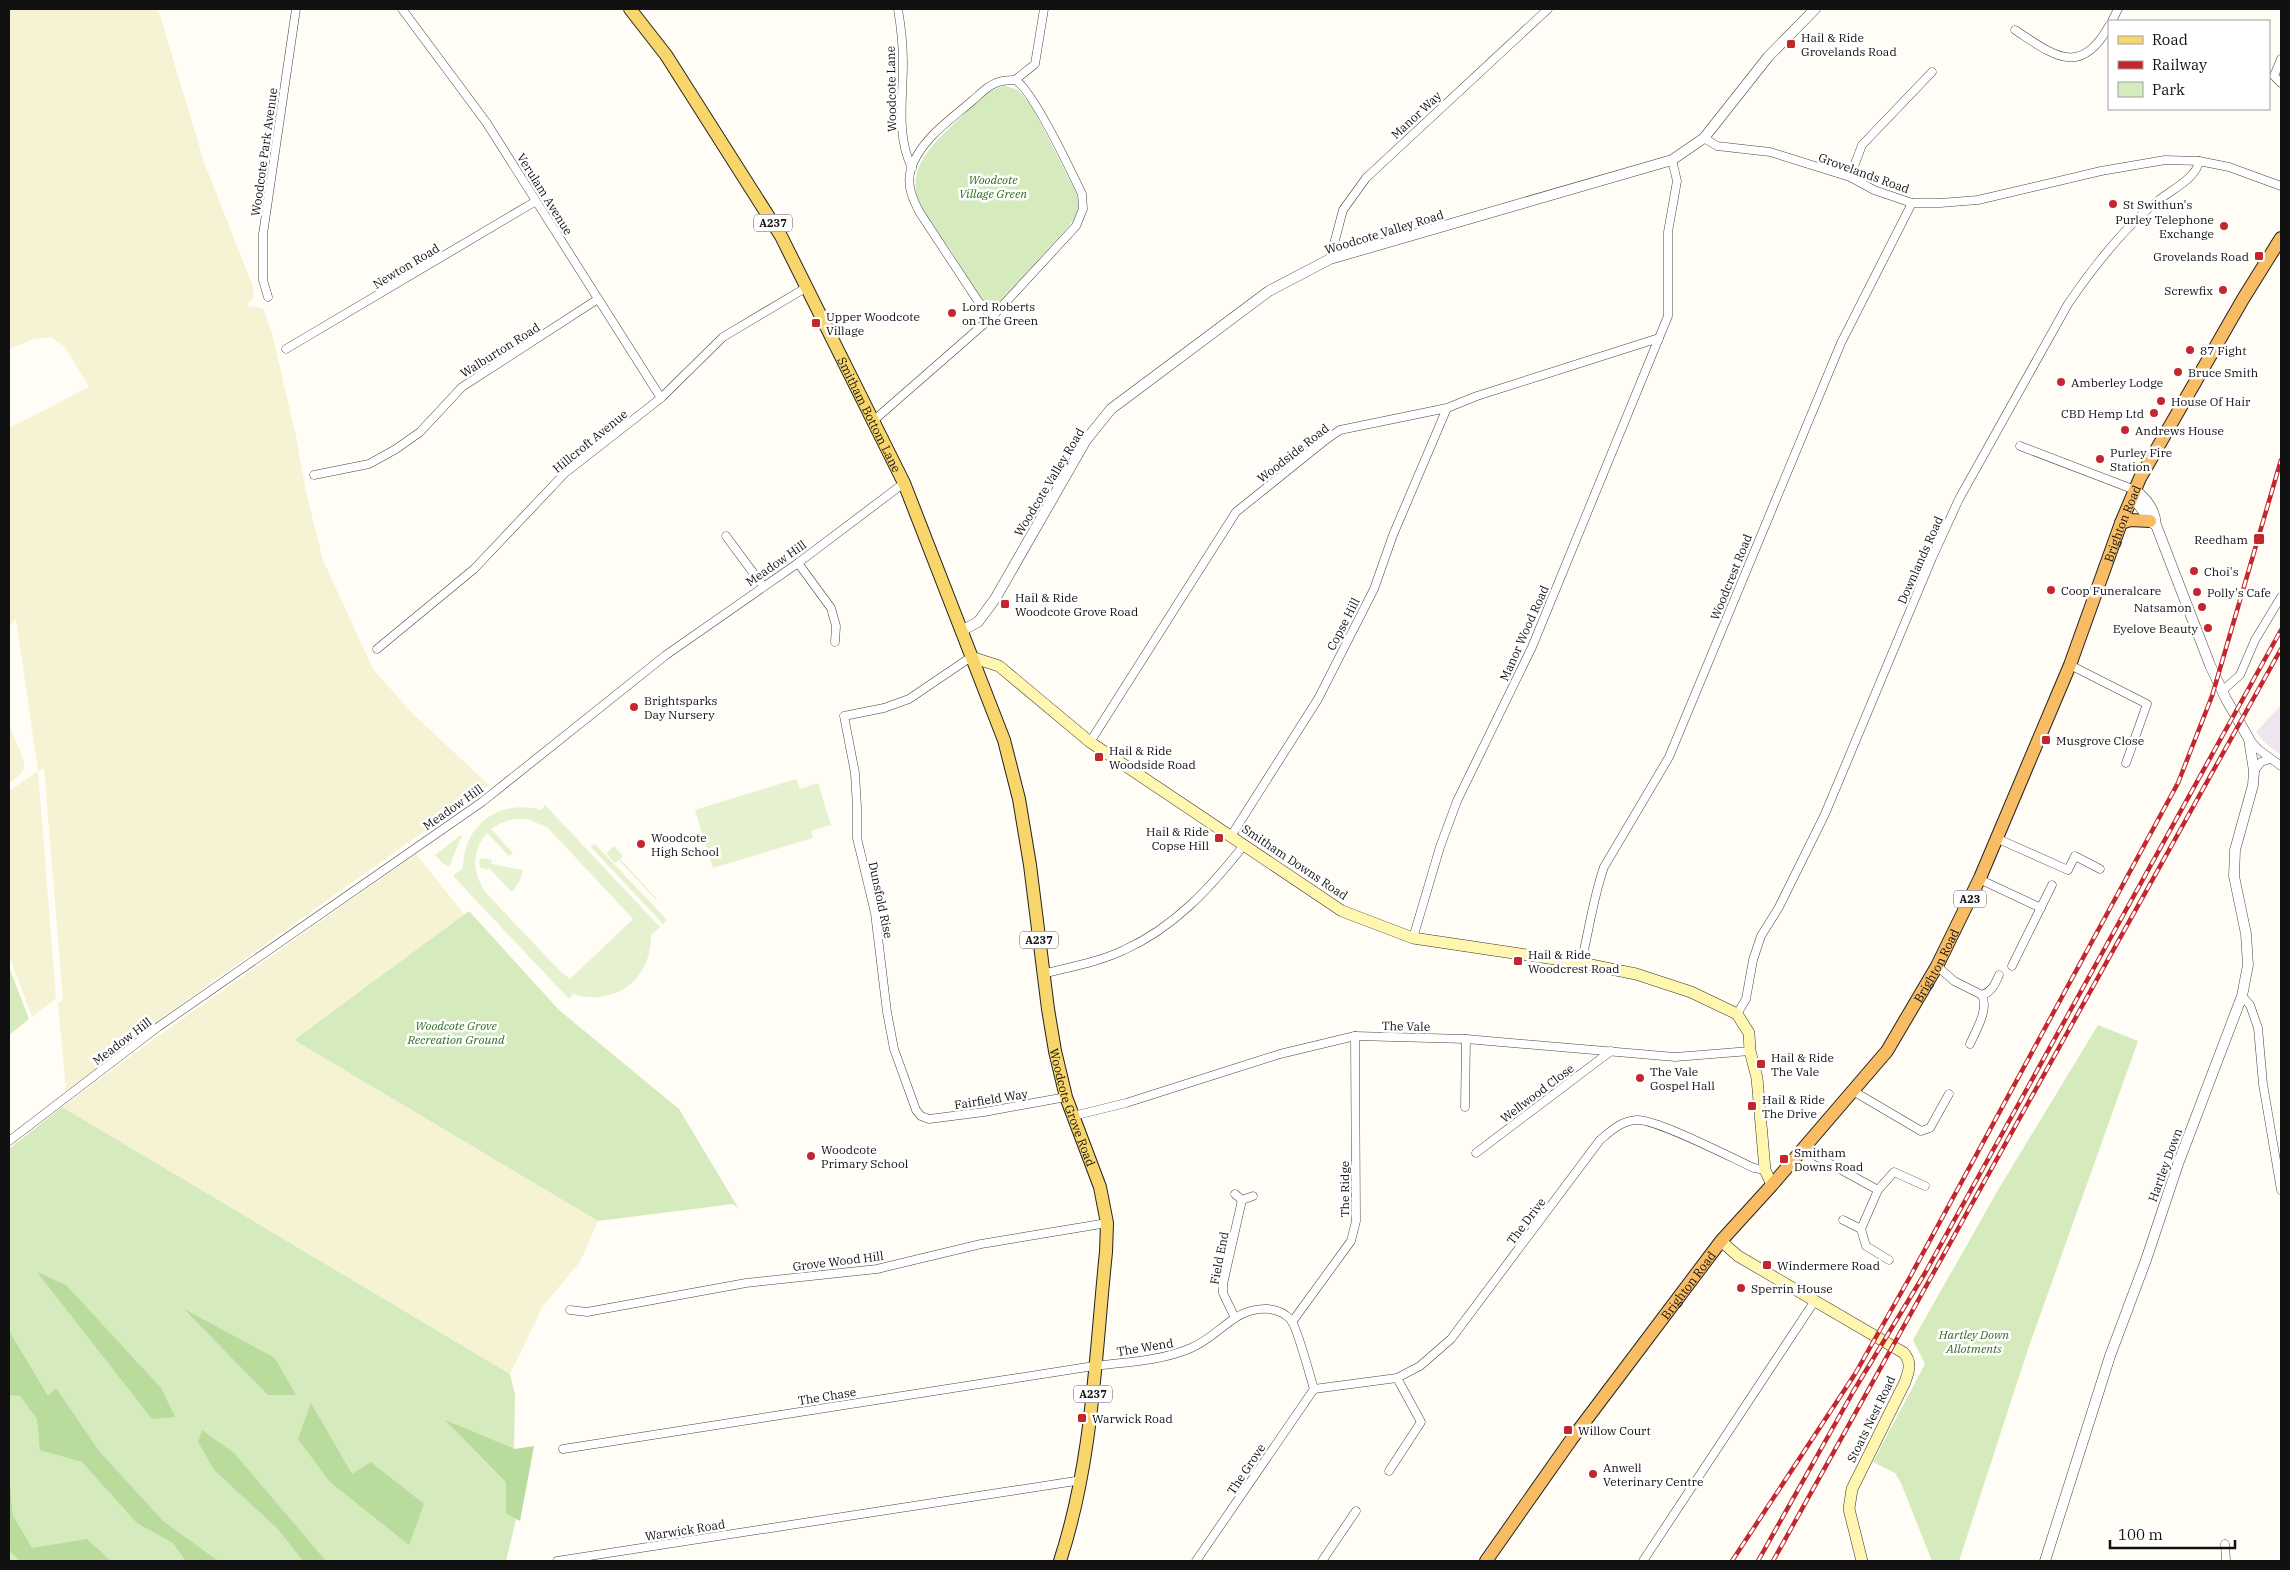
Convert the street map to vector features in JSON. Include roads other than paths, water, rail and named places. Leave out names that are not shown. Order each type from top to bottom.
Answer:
[{"type":"highway","name":"Brighton Road","points":[[1486,1561],[1570,1440],[1721,1241],[1803,1149],[1887,1050],[1937,966],[1979,879],[2070,665],[2133,493],[2199,373],[2281,238]]},
{"type":"highway","points":[[2121,523],[2130,520],[2153,523]]},
{"type":"main road","name":"Smitham Bottom Lane","points":[[630,9],[666,56],[781,236],[904,483],[971,657]]},
{"type":"main road","name":"Smitham Downs Road","points":[[971,657],[1000,666],[1090,742],[1342,911],[1413,938],[1581,963],[1636,974],[1682,989],[1737,1014]]},
{"type":"main road","name":"Woodcote Grove Road","points":[[971,657],[1004,740],[1019,800],[1030,865],[1043,974],[1055,1051],[1072,1116],[1100,1187],[1106,1223],[1106,1252],[1091,1414],[1082,1480],[1060,1561]]},
{"type":"main road","points":[[1737,1014],[1749,1034],[1750,1051],[1757,1078],[1765,1170],[1772,1184]]},
{"type":"main road","name":"Stoats Nest Road","points":[[1721,1241],[1738,1256],[1904,1353],[1910,1366],[1890,1414],[1852,1489],[1849,1509],[1862,1561]]},
{"type":"street","name":"Woodcote Park Avenue","points":[[268,298],[262,274],[264,234],[296,9]]},
{"type":"street","name":"Verulam Avenue","points":[[402,9],[486,122],[661,398]]},
{"type":"street","name":"Woodcote Lane","points":[[898,9],[903,62],[902,131],[906,156],[912,168]]},
{"type":"street","points":[[992,316],[973,294],[920,213],[910,187],[912,168],[936,132],[990,86],[1003,81],[1015,80],[1035,64],[1044,9]]},
{"type":"street","name":"Manor Way","points":[[1330,259],[1343,210],[1366,178],[1548,9]]},
{"type":"street","name":"Woodcote Valley Road","points":[[961,631],[978,622],[996,599],[1086,440],[1111,409],[1269,291],[1330,259],[1672,160],[1704,138],[1768,57],[1815,9]]},
{"type":"street","points":[[2015,30],[2050,52],[2065,58],[2078,56],[2092,50],[2102,39],[2108,28]]},
{"type":"street","points":[[2281,59],[2274,76],[2281,83]]},
{"type":"street","points":[[1850,178],[1862,145],[1932,72]]},
{"type":"street","points":[[873,421],[992,316],[1069,234],[1080,218],[1083,209],[1082,194],[1034,103],[1025,88],[1015,80]]},
{"type":"street","name":"Grovelands Road","points":[[1704,138],[1717,146],[1770,152],[1850,178],[1874,190],[1912,203],[1978,200],[2150,161],[2199,161],[2238,169],[2281,186]]},
{"type":"street","name":"Manor Wood Road","points":[[1413,938],[1440,847],[1457,801],[1532,647],[1668,316],[1668,232],[1678,181],[1672,160]]},
{"type":"street","name":"Downlands Road","points":[[1737,1014],[1746,999],[1753,960],[1761,936],[1779,907],[1825,814],[1959,498],[2063,312],[2087,276],[2154,204],[2196,171],[2199,161]]},
{"type":"street","name":"Newton Road","points":[[286,350],[536,201]]},
{"type":"street","name":"Woodcrest Road","points":[[1581,963],[1591,924],[1597,887],[1604,867],[1669,757],[1841,342],[1912,203]]},
{"type":"street","name":"Hillcroft Avenue","points":[[377,649],[474,569],[565,473],[661,398],[733,329],[807,287]]},
{"type":"street","name":"Walburton Road","points":[[314,475],[369,464],[396,449],[420,432],[462,387],[598,300]]},
{"type":"street","name":"Woodside Road","points":[[1090,742],[1236,512],[1327,438],[1340,430],[1447,408],[1486,393],[1659,338]]},
{"type":"street","name":"Copse Hill","points":[[1231,836],[1318,699],[1374,589],[1393,535],[1447,408]]},
{"type":"street","points":[[2020,446],[2120,485],[2133,493],[2153,523],[2222,691],[2249,739],[2258,749],[2281,766]]},
{"type":"street","name":"Meadow Hill","points":[[9,1141],[158,1028],[482,802],[666,655],[798,563],[904,483]]},
{"type":"street","points":[[726,536],[763,586]]},
{"type":"street","points":[[798,563],[830,608],[836,626],[835,642]]},
{"type":"street","points":[[2222,691],[2240,675],[2255,640],[2281,597]]},
{"type":"street","name":"Dunsfold Rise","points":[[921,1116],[916,1110],[901,1071],[887,1012],[875,914],[857,838],[855,773],[844,716],[884,708],[909,699],[971,657]]},
{"type":"street","points":[[2070,665],[2147,704],[2126,763]]},
{"type":"street","name":"Hartley Down","points":[[2045,1561],[2110,1356],[2146,1260],[2178,1164],[2242,996],[2248,965],[2246,934],[2234,876],[2235,850],[2254,785],[2254,771],[2249,739]]},
{"type":"street","points":[[2254,771],[2261,762],[2270,759]]},
{"type":"street","points":[[1996,838],[2068,870],[2075,856],[2100,869]]},
{"type":"street","points":[[1043,974],[1094,962],[1125,950],[1156,932],[1191,906],[1217,880],[1244,845]]},
{"type":"street","points":[[1979,879],[2041,908]]},
{"type":"street","points":[[2012,966],[2052,885]]},
{"type":"street","points":[[1937,966],[1954,981],[1982,996],[1984,1008],[1970,1044]]},
{"type":"street","points":[[1982,996],[1993,988],[1999,975]]},
{"type":"street","points":[[2242,996],[2250,1005],[2258,1028],[2263,1084],[2281,1190]]},
{"type":"street","name":"The Vale","points":[[1072,1116],[1126,1102],[1280,1054],[1355,1036],[1466,1039],[1675,1058],[1750,1051]]},
{"type":"street","name":"The Ridge","points":[[1292,1322],[1351,1241],[1356,1221],[1355,1036]]},
{"type":"street","points":[[1465,1107],[1466,1039]]},
{"type":"street","name":"Wellwood Close","points":[[1476,1153],[1611,1051]]},
{"type":"street","points":[[1853,1091],[1921,1131],[1930,1128],[1949,1094]]},
{"type":"street","name":"Fairfield Way","points":[[921,1116],[929,1119],[984,1112],[1066,1097]]},
{"type":"street","name":"The Drive","points":[[1314,1389],[1397,1378],[1420,1366],[1451,1339],[1600,1140],[1616,1126],[1637,1119],[1662,1126],[1754,1168],[1765,1170]]},
{"type":"street","points":[[1803,1149],[1878,1190]]},
{"type":"street","points":[[1889,1260],[1866,1246],[1861,1229],[1878,1190],[1894,1172],[1925,1186]]},
{"type":"street","points":[[1234,1194],[1242,1200],[1253,1196]]},
{"type":"street","name":"Field End","points":[[1235,1318],[1224,1293],[1224,1284],[1242,1200]]},
{"type":"street","points":[[1843,1220],[1861,1229]]},
{"type":"street","name":"Grove Wood Hill","points":[[570,1310],[587,1312],[746,1283],[876,1269],[999,1240],[1106,1223]]},
{"type":"street","points":[[1643,1561],[1814,1302]]},
{"type":"street","name":"The Wend","points":[[1094,1366],[1169,1356],[1207,1340],[1235,1318],[1246,1312],[1260,1309],[1280,1311],[1292,1322]]},
{"type":"street","points":[[1292,1322],[1314,1389]]},
{"type":"street","name":"The Chase","points":[[562,1449],[1094,1366]]},
{"type":"street","points":[[1389,1471],[1422,1422],[1397,1378]]},
{"type":"street","name":"The Grove","points":[[1196,1561],[1314,1389]]},
{"type":"street","name":"Warwick Road","points":[[558,1561],[1082,1480]]},
{"type":"street","points":[[1322,1561],[1356,1511]]},
{"type":"street","points":[[2225,1544],[2226,1561]]},
{"type":"railway","points":[[1732,1561],[1855,1374],[1910,1277],[2178,783],[2212,696],[2281,460]]},
{"type":"railway","points":[[1758,1561],[1853,1392],[1925,1273],[2281,630]]},
{"type":"railway","points":[[1773,1561],[2281,649]]},
{"type":"place","name":"Hail & Ride Grovelands Road","points":[[1791,44]]},
{"type":"place","name":"St Swithun's","points":[[2113,204]]},
{"type":"place","name":"Purley Telephone Exchange","points":[[2224,226]]},
{"type":"place","name":"Grovelands Road","points":[[2259,256]]},
{"type":"place","name":"Screwfix","points":[[2223,290]]},
{"type":"place","name":"Lord Roberts on The Green","points":[[952,313]]},
{"type":"place","name":"Upper Woodcote Village","points":[[816,323]]},
{"type":"place","name":"87 Fight","points":[[2190,350]]},
{"type":"place","name":"Bruce Smith","points":[[2178,372]]},
{"type":"place","name":"Amberley Lodge","points":[[2061,382]]},
{"type":"place","name":"House Of Hair","points":[[2161,401]]},
{"type":"place","name":"CBD Hemp Ltd","points":[[2154,413]]},
{"type":"place","name":"Andrews House","points":[[2125,430]]},
{"type":"place","name":"Purley Fire Station","points":[[2100,459]]},
{"type":"place","name":"Reedham","points":[[2259,539]]},
{"type":"place","name":"Choi's","points":[[2194,571]]},
{"type":"place","name":"Coop Funeralcare","points":[[2051,590]]},
{"type":"place","name":"Polly's Cafe","points":[[2197,592]]},
{"type":"place","name":"Hail & Ride Woodcote Grove Road","points":[[1005,604]]},
{"type":"place","name":"Natsamon","points":[[2202,607]]},
{"type":"place","name":"Eyelove Beauty","points":[[2208,628]]},
{"type":"place","name":"Brightsparks Day Nursery","points":[[634,707]]},
{"type":"place","name":"Musgrove Close","points":[[2046,740]]},
{"type":"place","name":"Hail & Ride Woodside Road","points":[[1099,757]]},
{"type":"place","name":"Hail & Ride Copse Hill","points":[[1219,838]]},
{"type":"place","name":"Woodcote High School","points":[[641,844]]},
{"type":"place","name":"Hail & Ride Woodcrest Road","points":[[1518,961]]},
{"type":"place","name":"Hail & Ride The Vale","points":[[1761,1064]]},
{"type":"place","name":"The Vale Gospel Hall","points":[[1640,1078]]},
{"type":"place","name":"Hail & Ride The Drive","points":[[1752,1106]]},
{"type":"place","name":"Woodcote Primary School","points":[[811,1156]]},
{"type":"place","name":"Smitham Downs Road","points":[[1784,1159]]},
{"type":"place","name":"Windermere Road","points":[[1767,1265]]},
{"type":"place","name":"Sperrin House","points":[[1741,1288]]},
{"type":"place","name":"Warwick Road","points":[[1082,1418]]},
{"type":"place","name":"Willow Court","points":[[1568,1430]]},
{"type":"place","name":"Anwell Veterinary Centre","points":[[1593,1474]]},
{"type":"park label","name":"Woodcote Village Green","points":[[993,186]]},
{"type":"park label","name":"Woodcote Grove Recreation Ground","points":[[456,1032]]},
{"type":"park label","name":"Hartley Down Allotments","points":[[1974,1341]]}]
